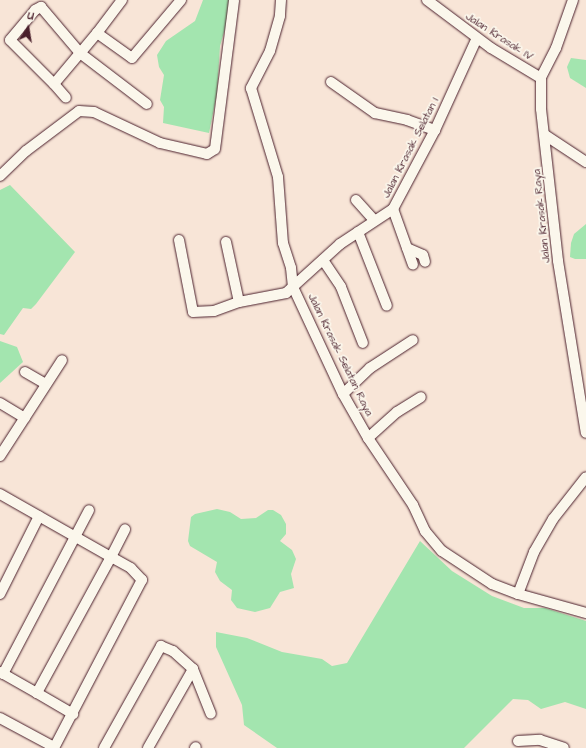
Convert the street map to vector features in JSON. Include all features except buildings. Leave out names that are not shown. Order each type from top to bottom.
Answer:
[{"type":"street","points":[[54,84],[97,33],[122,0]]},
{"type":"street","points":[[97,33],[132,58],[181,0]]},
{"type":"street","points":[[0,176],[26,151],[79,111],[94,112],[160,143],[207,154],[215,149],[234,0]]},
{"type":"street","name":"Jalan Krasak Selatan Raya","points":[[281,0],[280,16],[270,51],[251,88],[278,177],[282,243],[290,268],[293,287],[343,394],[368,438],[413,506],[425,531],[442,551],[477,575],[518,594],[586,612]]},
{"type":"street","name":"Jalan Krasak IV","points":[[427,0],[477,38],[540,78]]},
{"type":"street","name":"Jalan Krasak Raya","points":[[573,0],[556,48],[540,78],[541,109],[558,261],[586,433]]},
{"type":"street","points":[[66,98],[10,40],[35,10],[43,8],[80,53],[148,104]]},
{"type":"street","name":"Jalan Krasak Selatan I","points":[[179,240],[192,310],[214,311],[239,302],[286,293],[340,244],[374,220],[393,209],[435,130],[477,38]]},
{"type":"street","points":[[331,82],[375,113],[407,120],[435,130]]},
{"type":"street","points":[[545,135],[586,162]]},
{"type":"street","points":[[356,200],[374,220]]},
{"type":"street","points":[[393,209],[413,265]]},
{"type":"street","points":[[358,232],[387,306]]},
{"type":"street","points":[[226,242],[239,302]]},
{"type":"street","points":[[407,248],[423,255],[425,262]]},
{"type":"street","points":[[323,260],[341,287],[363,343]]},
{"type":"street","points":[[343,394],[370,368],[413,340]]},
{"type":"street","points":[[1,452],[62,360]]},
{"type":"street","points":[[25,372],[46,384]]},
{"type":"street","points":[[368,438],[397,412],[422,397]]},
{"type":"street","points":[[0,403],[24,418]]},
{"type":"street","points":[[518,594],[534,552],[553,519],[586,477]]},
{"type":"street","points":[[0,718],[54,747],[73,714],[142,580],[131,568],[39,516],[1,498]]},
{"type":"street","points":[[73,714],[2,673],[76,537],[89,510]]},
{"type":"street","points":[[0,594],[39,516]]},
{"type":"street","points":[[37,693],[125,529]]},
{"type":"street","points":[[104,748],[161,646],[173,651],[193,669],[211,714]]},
{"type":"street","points":[[148,748],[193,669]]},
{"type":"street","points":[[518,741],[540,740],[564,748]]},
{"type":"green space","points":[[203,0],[229,0],[230,12],[220,46],[217,94],[209,133],[163,123],[164,107],[160,100],[164,75],[159,67],[157,55],[166,41],[195,21]]},
{"type":"green space","points":[[571,58],[586,60],[586,88],[570,78],[567,67]]},
{"type":"green space","points":[[10,185],[75,252],[36,304],[31,309],[23,308],[4,335],[0,334],[0,190]]},
{"type":"green space","points":[[586,224],[586,259],[575,259],[570,257],[571,243],[574,234]]},
{"type":"green space","points":[[0,341],[17,347],[23,362],[0,383]]},
{"type":"green space","points":[[217,509],[230,512],[241,519],[256,518],[268,510],[273,510],[281,515],[286,524],[286,534],[280,541],[292,550],[296,559],[291,574],[294,588],[280,592],[270,608],[255,612],[237,608],[231,600],[232,590],[220,581],[215,572],[217,562],[190,546],[188,541],[191,517],[195,514]]},
{"type":"green space","points":[[420,541],[452,571],[492,596],[524,608],[545,608],[586,621],[586,709],[565,702],[541,709],[528,700],[513,699],[464,748],[277,748],[244,725],[242,705],[216,647],[216,632],[247,638],[282,652],[322,659],[332,666],[347,663]]}]
